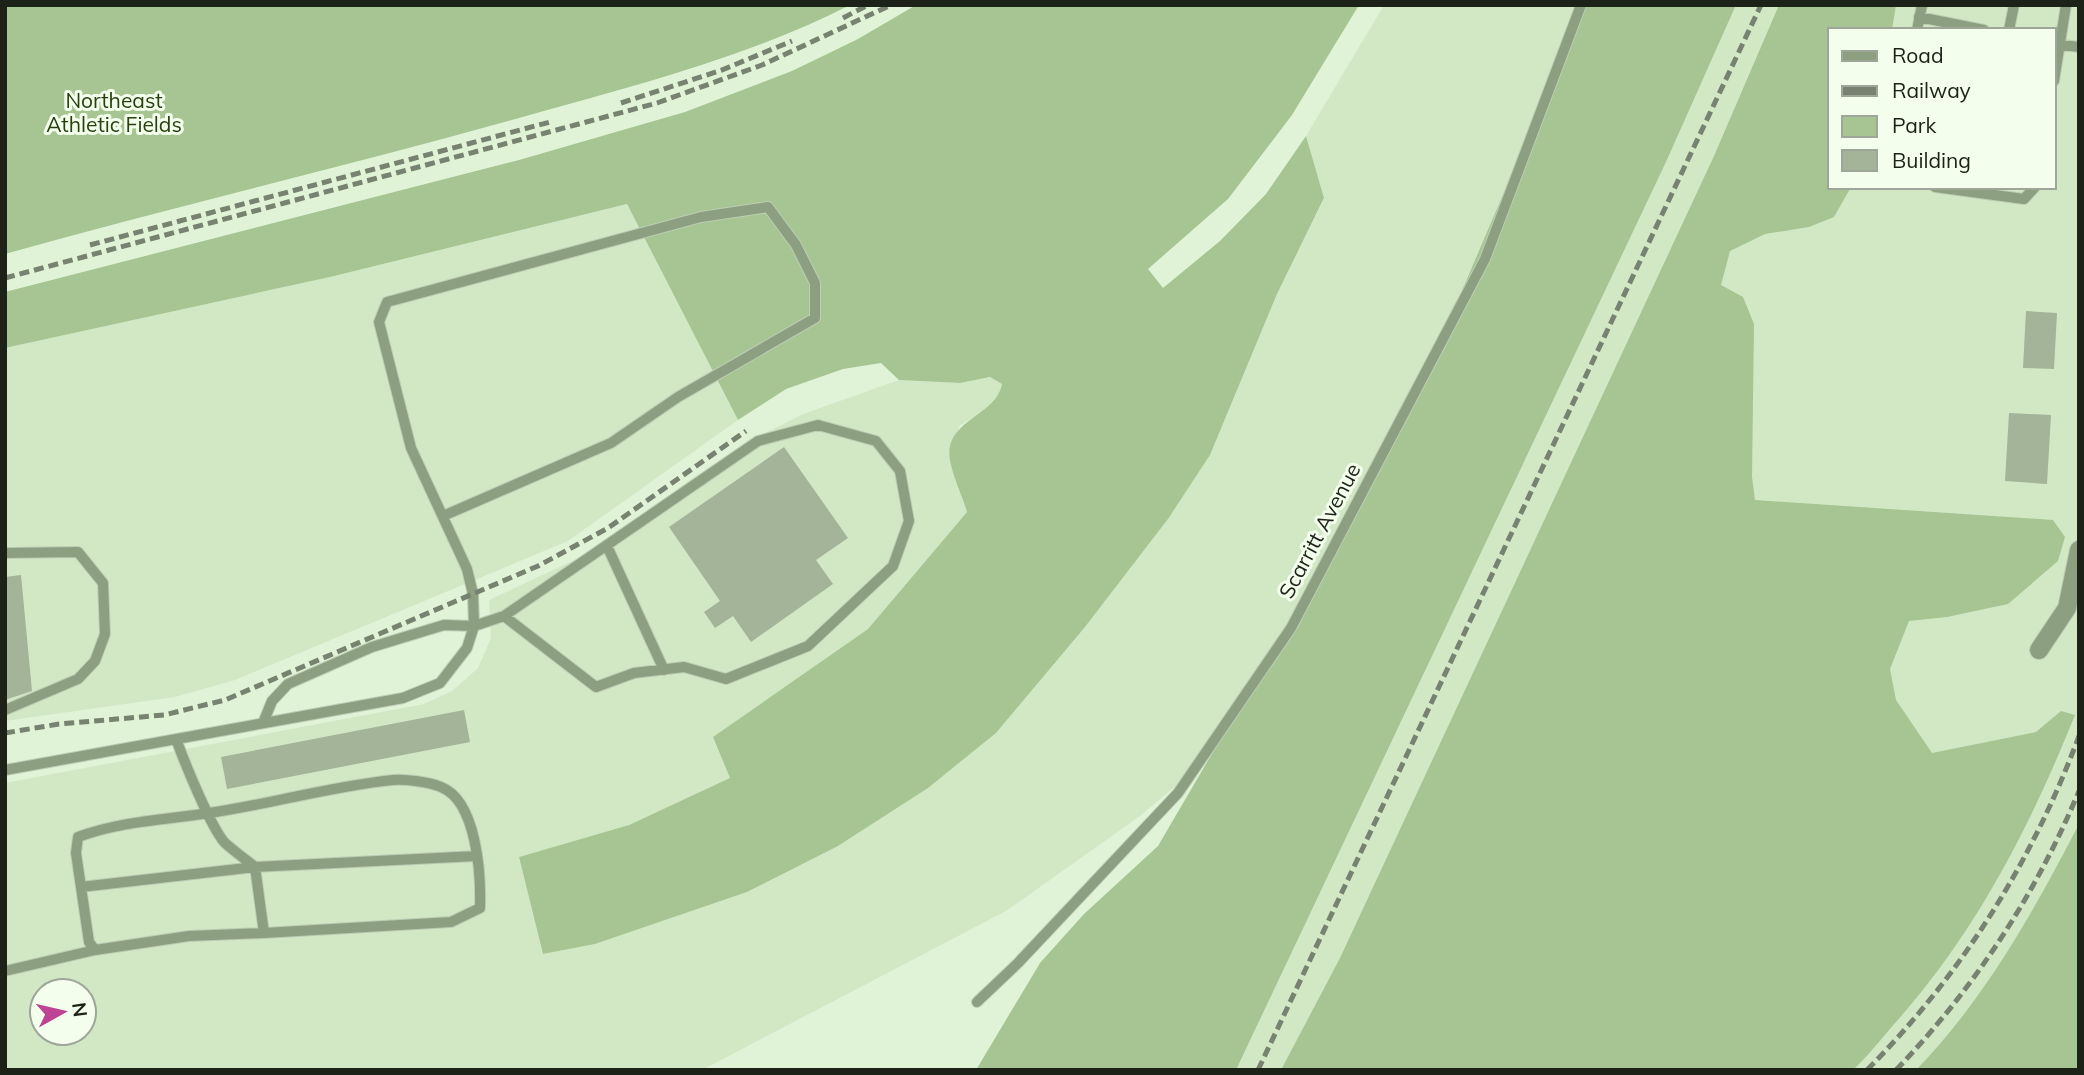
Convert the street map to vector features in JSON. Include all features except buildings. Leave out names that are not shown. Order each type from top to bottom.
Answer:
[{"type":"street","points":[[2039,650],[2067,608],[2079,550]]},
{"type":"lane","name":"Scarritt Avenue","points":[[977,1002],[1018,963],[1178,793],[1291,628],[1485,258],[1581,5]]},
{"type":"lane","points":[[1917,28],[1922,5]]},
{"type":"lane","points":[[2009,28],[2014,5]]},
{"type":"lane","points":[[2066,5],[2057,44],[2079,47]]},
{"type":"lane","points":[[1919,17],[1974,28]]},
{"type":"lane","points":[[1949,189],[2024,200],[2033,189]]},
{"type":"lane","points":[[5,771],[403,698],[440,683],[467,648],[474,626],[473,594],[467,569],[443,516],[408,435],[379,322],[387,302],[701,216],[768,207],[796,245],[816,283],[815,318],[678,397],[611,443],[443,516]]},
{"type":"lane","points":[[263,723],[272,701],[288,684],[372,647],[444,625],[474,626],[504,616],[549,582],[607,546],[758,441],[818,425],[876,441],[900,471],[909,521],[893,566],[808,646],[726,679],[684,667],[634,673],[596,687],[504,616]]},
{"type":"lane","points":[[607,546],[664,670]]},
{"type":"lane","points":[[5,553],[78,552],[103,583],[105,634],[95,661],[78,679],[5,710]]},
{"type":"lane","points":[[177,739],[186,766],[223,841],[255,867],[264,933]]},
{"type":"lane","points":[[5,971],[95,950],[189,936],[451,922],[480,908],[481,875],[460,802],[442,787],[396,780],[209,813],[133,822],[78,837],[76,853],[89,942],[95,950]]},
{"type":"lane","points":[[81,887],[255,867],[477,856]]},
{"type":"shaded area","points":[[1384,5],[1584,5],[1431,363],[1303,608],[1210,757],[1140,816],[1006,911],[702,1070],[5,1070],[5,783],[424,704],[452,691],[478,668],[491,638],[489,600],[583,556],[753,439],[803,414],[899,380],[960,383],[990,377],[1002,384],[1000,393],[985,411],[960,425],[950,458],[967,512],[868,629],[713,737],[731,778],[629,825],[519,857],[543,954],[595,944],[747,892],[838,846],[928,788],[996,733],[1085,627],[1168,519],[1210,455],[1277,294],[1324,199],[1306,136]]},
{"type":"shaded area","points":[[1736,5],[2079,5],[2079,1070],[1236,1070],[1666,162]]},
{"type":"shaded area","points":[[627,204],[738,420],[568,541],[235,680],[175,697],[5,721],[5,348],[330,277]]},
{"type":"green space","name":"Northeast Athletic Fields","points":[[5,5],[850,5],[769,41],[687,70],[455,136],[5,254]]},
{"type":"green space","points":[[916,5],[1359,5],[1292,115],[1228,199],[1148,269],[1163,288],[1220,241],[1266,194],[1306,136],[1324,198],[1277,294],[1210,455],[1168,519],[1085,627],[996,733],[928,788],[838,846],[747,892],[595,944],[543,954],[519,857],[629,825],[730,778],[713,737],[868,629],[967,512],[951,466],[950,447],[954,436],[962,427],[998,395],[1002,384],[990,377],[960,383],[899,380],[881,363],[843,369],[786,389],[738,420],[627,204],[330,277],[5,348],[5,292],[519,160],[685,112],[792,71],[858,39]]},
{"type":"green space","points":[[1584,5],[1736,5],[1666,162],[1236,1070],[976,1070],[1040,963],[1084,914],[1158,846],[1303,608],[1431,363]]},
{"type":"green space","points":[[1779,5],[1896,5],[1892,28],[1828,28],[1828,189],[1850,189],[1834,217],[1809,227],[1765,234],[1730,251],[1721,285],[1743,297],[1754,324],[1752,477],[1755,500],[2053,520],[2065,537],[2058,561],[2008,604],[1947,617],[1909,621],[1890,669],[1896,700],[1932,753],[2036,732],[2061,711],[2075,715],[2039,798],[1999,877],[1951,952],[1925,988],[1853,1070],[1281,1070],[1340,958],[1714,156]]},
{"type":"green space","points":[[2079,824],[2079,1070],[1916,1070],[1941,1043],[1986,984],[2026,921]]},
{"type":"railway","points":[[843,18],[868,5]]},
{"type":"railway","points":[[5,278],[657,103],[762,65],[891,5]]},
{"type":"railway","points":[[1258,1070],[1761,5]]},
{"type":"railway","points":[[621,103],[722,70],[792,41]]},
{"type":"railway","points":[[90,245],[550,122]]},
{"type":"railway","points":[[5,733],[59,724],[164,715],[225,700],[538,566],[608,528],[746,431]]},
{"type":"railway","points":[[1867,1070],[1934,995],[1991,914],[2039,828],[2079,736]]},
{"type":"railway","points":[[1896,1070],[1951,1007],[2001,939],[2043,867],[2079,791]]}]
